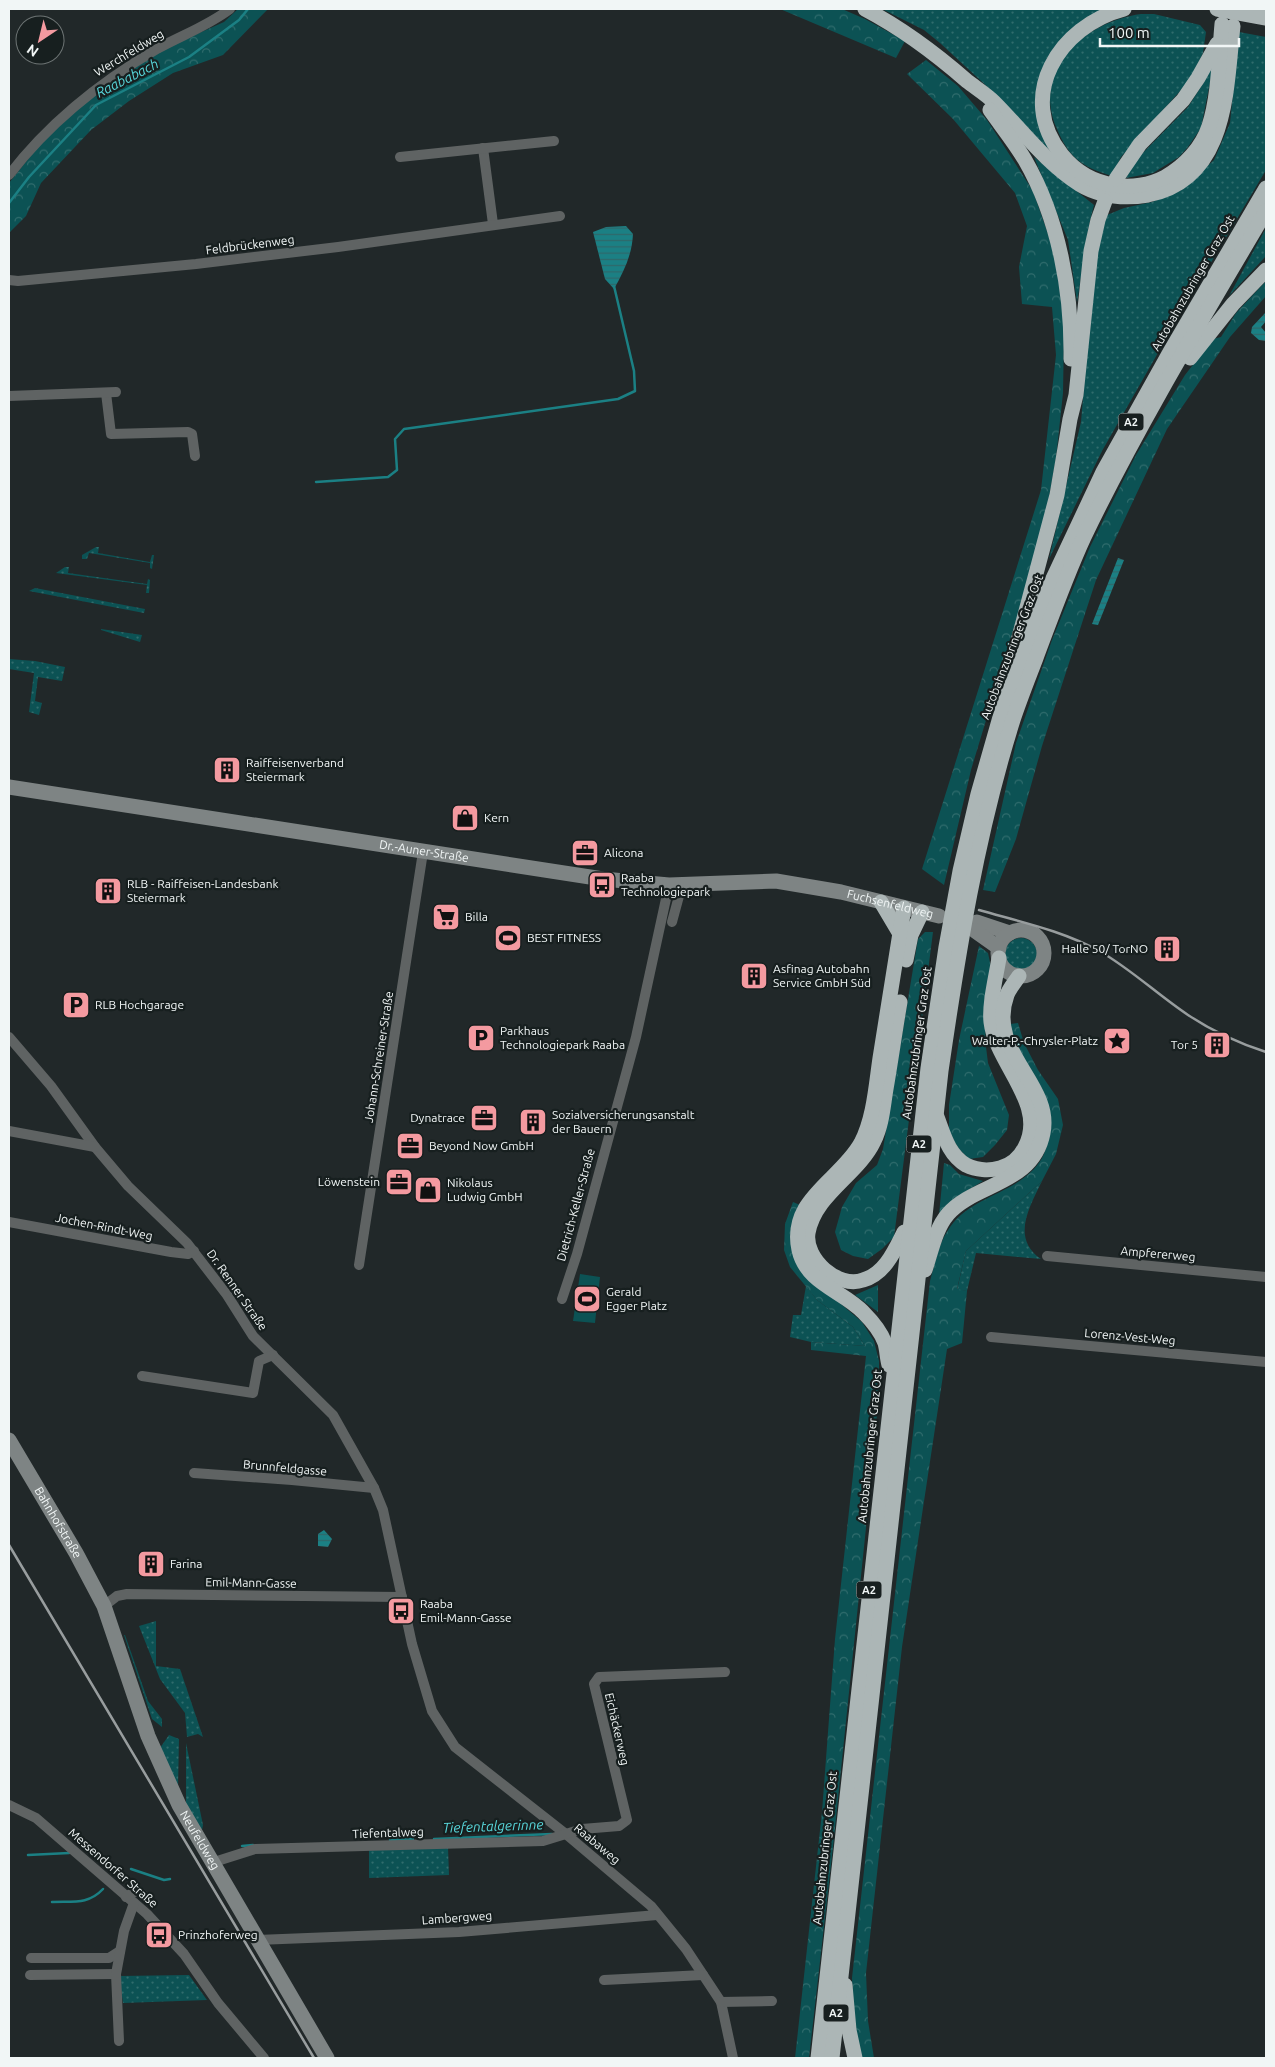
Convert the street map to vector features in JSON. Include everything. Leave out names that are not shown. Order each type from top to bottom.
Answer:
[{"type":"highway","points":[[865,9],[910,34],[943,58],[992,100],[1057,167],[1090,184]]},
{"type":"highway","points":[[1121,187],[1142,196],[1170,187],[1189,175],[1204,159],[1215,139],[1222,119],[1226,29],[1209,60],[1183,100],[1140,144],[1121,187],[1105,195],[1090,184],[1069,163],[1053,141],[1044,115],[1044,88],[1046,78],[1055,58],[1069,40],[1098,19],[1124,9]]},
{"type":"highway","points":[[1217,9],[1266,18]]},
{"type":"highway","points":[[968,81],[1026,160],[1048,210],[1059,251],[1069,305],[1071,345],[1070,419]]},
{"type":"highway","name":"Autobahnzubringer Graz Ost","points":[[818,2058],[928,1068],[967,873],[978,794],[1004,703],[1050,585],[1103,472],[1170,352],[1266,188]]},
{"type":"highway","points":[[1004,703],[1011,665],[1026,617],[1058,495],[1070,419],[1076,395],[1091,251],[1098,220],[1105,201]]},
{"type":"highway","name":"Autobahnzubringer Graz Ost","points":[[967,873],[1014,718],[1058,599],[1083,539],[1157,398],[1266,211]]},
{"type":"highway","points":[[1157,398],[1233,304],[1266,270]]},
{"type":"highway","points":[[880,902],[900,934]]},
{"type":"highway","points":[[893,1377],[885,1341],[871,1321],[862,1311],[821,1282],[803,1260],[799,1252],[798,1227],[801,1214],[809,1202],[857,1150],[867,1129],[875,1091],[904,908]]},
{"type":"highway","points":[[910,1220],[898,1248],[887,1263],[871,1277],[863,1281],[853,1281],[830,1274],[821,1267],[810,1250],[808,1232],[819,1207],[861,1162],[878,1132],[907,951],[922,912]]},
{"type":"highway","name":"Autobahnzubringer Graz Ost","points":[[832,2058],[936,1114],[952,949]]},
{"type":"highway","points":[[936,1114],[952,1153],[966,1165],[978,1170],[1005,1167],[1022,1152],[1028,1142],[1031,1131],[1029,1109],[1025,1096],[1000,1051],[990,1021],[999,953]]},
{"type":"highway","points":[[916,1298],[939,1229],[947,1215],[959,1204],[998,1184],[1023,1168],[1035,1153],[1042,1136],[1044,1116],[1041,1104],[1016,1060],[1003,1026],[1007,994],[1019,976]]},
{"type":"highway","points":[[841,1967],[847,1993],[848,2030],[855,2058]]},
{"type":"main road","name":"Dr.-Auner-Straße","points":[[9,787],[594,877],[676,884],[776,881],[841,892]]},
{"type":"main road","name":"Fuchsenfeldweg","points":[[841,892],[939,916]]},
{"type":"main road","points":[[976,927],[1010,933],[1024,930],[1037,935],[1043,944],[1045,954],[1039,967],[1032,973],[1019,976],[1005,968],[999,953],[976,927]]},
{"type":"main road","points":[[999,953],[1003,939],[1010,933]]},
{"type":"main road","name":"Bahnhofstraße","points":[[9,1440],[76,1553],[104,1606]]},
{"type":"main road","name":"Neufeldweg","points":[[104,1606],[155,1754],[179,1805],[211,1863],[327,2058]]},
{"type":"street","name":"Werchfeldweg","points":[[9,175],[24,156],[96,87],[158,49],[212,22],[230,9]]},
{"type":"street","points":[[400,157],[554,141]]},
{"type":"street","points":[[483,148],[493,224]]},
{"type":"street","name":"Feldbrückenweg","points":[[9,280],[18,281],[196,264],[338,248],[493,224],[560,216]]},
{"type":"street","points":[[9,396],[111,392],[111,434],[188,432],[192,434],[194,439],[195,456]]},
{"type":"street","name":"Johann-Schreiner-Straße","points":[[359,1265],[423,852]]},
{"type":"street","points":[[672,922],[676,884]]},
{"type":"street","name":"Dietrich-Keller-Straße","points":[[562,1299],[577,1254],[676,884]]},
{"type":"street","name":"Dr. Renner Straße","points":[[9,1037],[51,1086],[95,1147],[128,1186],[194,1251],[227,1295],[253,1336],[333,1415],[374,1488],[383,1510],[418,1669]]},
{"type":"street","points":[[9,1130],[95,1147]]},
{"type":"street","name":"Jochen-Rindt-Weg","points":[[9,1222],[167,1252],[188,1254],[194,1251]]},
{"type":"street","name":"Ampfererweg","points":[[1047,1256],[1266,1277]]},
{"type":"street","name":"Lorenz-Vest-Weg","points":[[991,1336],[1266,1362]]},
{"type":"street","points":[[142,1376],[253,1393],[259,1361],[273,1355]]},
{"type":"street","name":"Brunnfeldgasse","points":[[194,1473],[374,1488]]},
{"type":"street","name":"Emil-Mann-Gasse","points":[[104,1606],[117,1596],[127,1594],[402,1597]]},
{"type":"street","name":"Raabaweg","points":[[418,1669],[432,1711],[455,1747],[567,1834],[651,1906],[686,1949],[721,2002],[733,2058]]},
{"type":"street","name":"Eichäckerweg","points":[[567,1834],[582,1829],[619,1826],[627,1820],[594,1684],[599,1677],[725,1672]]},
{"type":"street","name":"Messendorfer Straße","points":[[9,1805],[36,1818],[158,1925],[184,1954],[218,2003],[264,2058]]},
{"type":"street","name":"Tiefentalweg","points":[[211,1863],[255,1849],[543,1841],[567,1834]]},
{"type":"street","points":[[119,2041],[116,1974],[130,1900],[137,1890],[144,1896]]},
{"type":"street","name":"Lambergweg","points":[[257,1940],[459,1932],[657,1915]]},
{"type":"street","points":[[31,1958],[109,1958],[120,1951]]},
{"type":"street","points":[[30,1975],[116,1974]]},
{"type":"street","points":[[604,1980],[703,1975]]},
{"type":"street","points":[[721,2002],[772,2002]]},
{"type":"green space","points":[[238,9],[268,9],[223,55],[173,73],[129,101],[91,130],[41,183],[26,216],[9,233],[9,183],[41,143],[99,90],[163,49],[224,22]]},
{"type":"green space","points":[[780,9],[842,9],[865,19],[905,41],[896,58]]},
{"type":"green space","points":[[882,9],[1103,9],[1047,61],[1053,154],[993,92],[940,43],[924,30]]},
{"type":"green space","points":[[1141,14],[1154,14],[1200,25],[1206,32],[1203,53],[1190,80],[1121,157],[1112,176],[1085,165],[1066,147],[1057,129],[1051,107],[1051,87],[1057,68],[1068,52],[1083,38],[1100,27],[1120,19]]},
{"type":"green space","points":[[1239,32],[1266,37],[1266,170],[1102,451],[1049,559],[1081,422],[1090,313],[1100,234],[1107,215],[1124,208],[1152,202],[1181,190],[1214,160],[1230,123]]},
{"type":"green space","points":[[926,60],[958,86],[987,120],[1033,191],[1054,251],[1062,296],[1064,333],[1063,393],[1056,458],[1045,520],[971,770],[944,885],[922,869],[1041,490],[1056,355],[1052,307],[1022,304],[1019,267],[1027,226],[1015,193],[953,119],[907,74]]},
{"type":"green space","points":[[1214,62],[1201,128],[1188,147],[1179,157],[1153,173],[1126,178],[1135,161],[1188,107]]},
{"type":"green space","points":[[1034,157],[1094,205],[1086,241],[1077,302],[1068,240]]},
{"type":"green space","points":[[1266,228],[1266,256],[1229,296]]},
{"type":"green space","points":[[1266,281],[1266,296],[1230,337],[1167,429],[1096,580],[1042,746],[1016,839],[995,892],[983,890],[1016,743],[1052,640],[1090,547],[1136,455],[1185,375],[1213,339],[1221,337],[1236,313]]},
{"type":"green space","points":[[99,547],[98,553],[150,562],[152,555],[154,555],[152,569],[150,568],[150,563],[89,553],[87,559],[82,559],[82,555]]},
{"type":"green space","points":[[65,567],[69,567],[68,573],[147,584],[148,579],[150,580],[149,593],[146,593],[147,585],[56,573]]},
{"type":"green space","points":[[35,588],[145,609],[144,613],[29,591]]},
{"type":"green space","points":[[101,629],[142,635],[140,642]]},
{"type":"green space","points":[[9,659],[35,661],[65,667],[62,681],[38,677],[35,701],[42,703],[39,715],[29,712],[34,673],[9,669]]},
{"type":"green space","points":[[925,932],[933,932],[894,1237],[868,1259],[853,1256],[841,1250],[835,1232],[842,1207],[856,1183],[877,1165],[883,1149],[918,939]]},
{"type":"green space","points":[[1021,938],[1033,942],[1037,954],[1033,966],[1021,970],[1009,966],[1005,954],[1009,942]]},
{"type":"green space","points":[[979,946],[988,953],[991,967],[985,1039],[988,1063],[1009,1115],[1007,1130],[995,1145],[983,1157],[969,1159],[959,1149],[949,1133],[949,1105],[959,1040]]},
{"type":"green space","points":[[1018,1023],[1024,1043],[1038,1070],[1058,1099],[1063,1125],[1056,1154],[1042,1181],[966,1251],[957,1289],[967,1291],[962,1343],[947,1349],[902,1647],[866,1973],[868,2021],[874,2058],[862,2058],[854,2024],[852,1978],[930,1281],[940,1246],[950,1227],[971,1207],[1022,1179],[1033,1170],[1046,1149],[1050,1132],[1014,1046],[1010,1024]]},
{"type":"green space","points":[[944,1163],[950,1165],[959,1174],[983,1181],[955,1198],[939,1215]]},
{"type":"green space","points":[[1042,1181],[1025,1222],[1027,1242],[1032,1251],[1041,1259],[976,1253],[967,1291],[957,1290],[966,1251]]},
{"type":"green space","points":[[793,1202],[800,1205],[794,1220],[841,1304],[862,1322],[874,1341],[879,1361],[879,1390],[874,1450],[809,2058],[795,2058],[822,1812],[835,1639],[866,1356],[811,1350],[811,1342],[865,1346],[853,1327],[817,1300],[790,1267],[784,1250],[785,1224]]},
{"type":"green space","name":"Gerald Egger Platz","points":[[580,1274],[600,1277],[595,1323],[573,1321]]},
{"type":"green space","points":[[878,1285],[878,1312],[855,1295]]},
{"type":"green space","points":[[806,1286],[817,1300],[853,1327],[865,1346],[811,1342],[790,1337],[793,1315],[801,1315]]},
{"type":"green space","points":[[156,1621],[156,1666],[180,1669],[203,1737],[198,1734],[187,1737],[185,1713],[160,1679],[139,1626]]},
{"type":"green space","points":[[124,1635],[148,1701],[162,1719],[162,1727],[152,1719]]},
{"type":"green space","points":[[169,1735],[179,1739],[178,1789],[160,1748]]},
{"type":"green space","points":[[186,1743],[203,1825],[202,1830],[186,1809]]},
{"type":"green space","points":[[448,1847],[449,1875],[369,1878],[369,1849]]},
{"type":"green space","points":[[189,1975],[207,2000],[123,2003],[119,1976]]},
{"type":"shaded area","points":[[626,226],[633,234],[631,249],[614,289],[605,279],[593,232],[606,227]]},
{"type":"shaded area","points":[[1266,312],[1266,321],[1261,327],[1266,333],[1265,341],[1259,340],[1251,333],[1252,327]]},
{"type":"shaded area","points":[[1118,558],[1124,560],[1098,625],[1092,624]]},
{"type":"shaded area","points":[[324,1530],[332,1539],[328,1547],[318,1546],[318,1534]]},
{"type":"waterway","name":"Raababach","points":[[9,203],[29,177],[96,105],[189,57],[239,20],[248,9]]},
{"type":"waterway","points":[[316,482],[388,477],[397,470],[395,439],[404,429],[618,399],[635,391],[634,371],[614,286]]},
{"type":"waterway","name":"Tiefentalgerinne","points":[[434,1839],[552,1834]]},
{"type":"waterway","name":"Tiefentalgerinne","points":[[390,1840],[413,1839]]},
{"type":"waterway","name":"Tiefentalgerinne","points":[[242,1846],[253,1845]]},
{"type":"waterway","name":"Tiefentalgerinne","points":[[28,1855],[69,1853]]},
{"type":"waterway","name":"Tiefentalgerinne","points":[[131,1869],[164,1880],[170,1879]]},
{"type":"waterway","name":"Tiefentalgerinne","points":[[52,1902],[86,1900],[92,1898],[103,1889]]},
{"type":"railway","points":[[979,910],[1042,928],[1087,945],[1123,967],[1197,1021],[1245,1045],[1266,1052]]},
{"type":"railway","points":[[9,1545],[314,2058]]},
{"type":"place","name":"Raiffeisenverband Steiermark","points":[[227,770]]},
{"type":"place","name":"Kern","points":[[465,818]]},
{"type":"place","name":"Alicona","points":[[585,853]]},
{"type":"place","name":"Raaba Technologiepark","points":[[602,885]]},
{"type":"place","name":"RLB - Raiffeisen-Landesbank Steiermark","points":[[108,891]]},
{"type":"place","name":"Billa","points":[[446,917]]},
{"type":"place","name":"BEST FITNESS","points":[[508,938]]},
{"type":"place","name":"Halle 50/ TorNO","points":[[1167,949]]},
{"type":"place","name":"Asfinag Autobahn Service GmbH Süd","points":[[754,976]]},
{"type":"place","name":"RLB Hochgarage","points":[[76,1005]]},
{"type":"place","name":"Parkhaus Technologiepark Raaba","points":[[481,1038]]},
{"type":"place","name":"Walter-P.-Chrysler-Platz","points":[[1117,1041]]},
{"type":"place","name":"Tor 5","points":[[1217,1045]]},
{"type":"place","name":"Dynatrace","points":[[484,1118]]},
{"type":"place","name":"Sozialversicherungsanstalt der Bauern","points":[[533,1122]]},
{"type":"place","name":"Beyond Now GmbH","points":[[410,1146]]},
{"type":"place","name":"Löwenstein","points":[[399,1182]]},
{"type":"place","name":"Nikolaus Ludwig GmbH","points":[[428,1190]]},
{"type":"place","name":"Gerald Egger Platz","points":[[587,1299]]},
{"type":"place","name":"Farina","points":[[151,1564]]},
{"type":"place","name":"Raaba Emil-Mann-Gasse","points":[[401,1611]]},
{"type":"place","name":"Prinzhoferweg","points":[[159,1935]]}]
